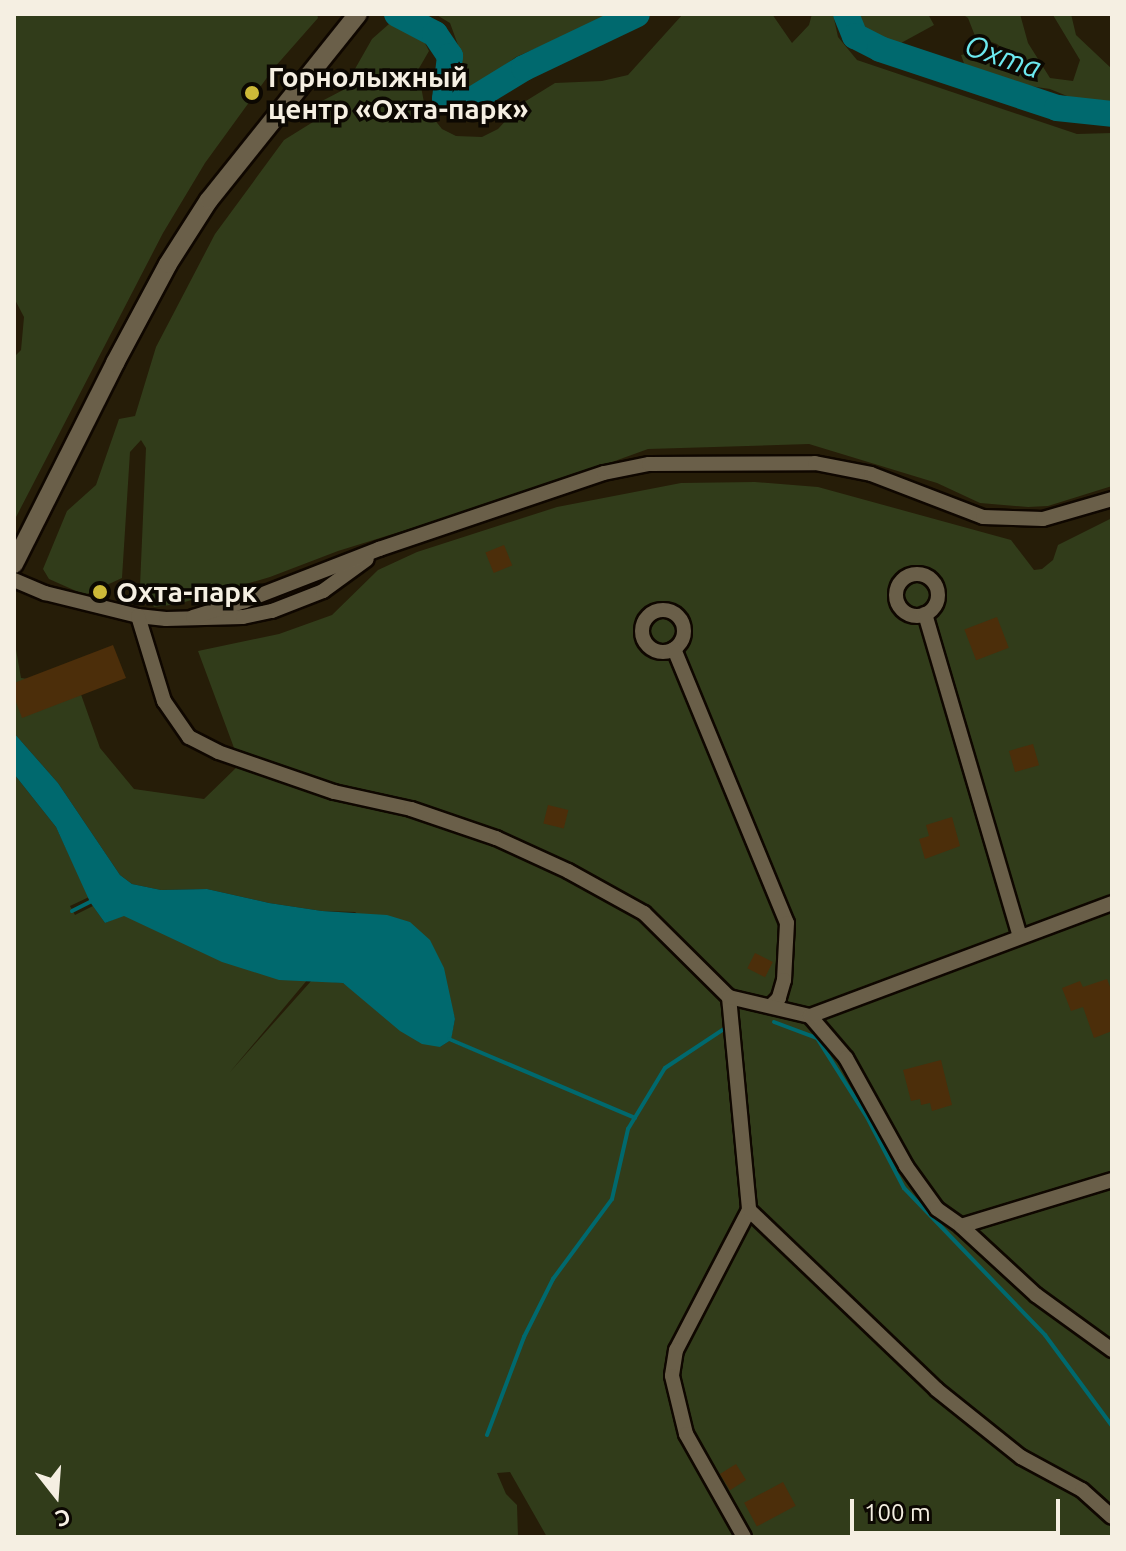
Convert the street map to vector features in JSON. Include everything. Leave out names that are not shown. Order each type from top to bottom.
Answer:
[{"type":"street","points":[[14,564],[176,251],[253,140],[354,19]]},
{"type":"street","points":[[14,580],[45,593],[138,616],[166,619],[243,617],[272,611],[341,580],[379,549],[604,473],[649,464],[815,463],[871,474],[983,517],[1043,519],[1112,499]]},
{"type":"street","points":[[925,614],[1020,936]]},
{"type":"street","points":[[138,616],[164,701],[189,737],[218,752],[334,792],[411,809],[496,838],[568,871],[644,913],[729,997],[810,1016],[846,1058],[906,1166],[937,1209],[961,1226],[1036,1295],[1112,1350]]},
{"type":"street","points":[[674,649],[787,923],[784,980],[779,998],[772,1005]]},
{"type":"street","points":[[810,1016],[1112,903]]},
{"type":"street","points":[[729,997],[749,1210],[676,1350],[672,1376],[686,1434],[744,1537]]},
{"type":"street","points":[[961,1226],[1112,1180]]},
{"type":"street","points":[[749,1210],[936,1389],[1021,1457],[1082,1490],[1112,1517]]},
{"type":"green space","points":[[14,14],[317,14],[318,18],[274,68],[205,163],[163,233],[14,521],[14,357],[21,350],[24,317],[14,298]]},
{"type":"green space","points":[[435,14],[615,14],[516,57],[465,94],[454,86],[458,45],[450,23]]},
{"type":"green space","points":[[683,14],[772,14],[792,43],[809,25],[812,14],[833,14],[838,37],[857,60],[1077,134],[1112,133],[1112,486],[1048,506],[1028,507],[980,503],[937,483],[809,444],[648,449],[535,490],[338,551],[270,577],[178,604],[154,607],[140,586],[146,448],[141,440],[130,452],[122,578],[85,595],[49,579],[43,569],[67,511],[96,485],[119,419],[135,416],[156,347],[215,234],[284,140],[313,122],[320,102],[343,90],[372,39],[389,24],[403,22],[420,33],[429,51],[418,70],[425,108],[442,129],[456,136],[482,137],[498,129],[521,104],[555,83],[602,81],[628,75]]},
{"type":"green space","points":[[853,14],[928,14],[934,25],[901,43],[876,39]]},
{"type":"green space","points":[[962,14],[1020,14],[1028,43],[1050,78],[1073,81],[1080,60],[1053,15],[1047,14],[1071,14],[1076,35],[1112,69],[1112,106],[1089,105],[1050,89],[996,81],[966,69],[961,55],[970,53],[1021,64],[997,44],[975,36],[968,18]]},
{"type":"green space","points":[[755,482],[818,487],[1011,540],[1034,570],[1042,569],[1053,560],[1058,545],[1112,518],[1112,1537],[547,1537],[510,1472],[497,1473],[506,1494],[517,1505],[518,1537],[14,1537],[14,774],[56,827],[89,897],[70,906],[75,915],[93,906],[105,923],[124,915],[279,979],[308,979],[230,1072],[312,980],[343,983],[440,1047],[449,1041],[538,1077],[451,1038],[455,1019],[448,997],[355,912],[322,911],[269,903],[207,889],[161,890],[132,884],[120,875],[58,783],[14,733],[14,638],[21,678],[78,686],[100,748],[134,789],[204,799],[240,764],[198,651],[279,634],[332,615],[378,570],[417,552],[557,507],[681,483]]},
{"type":"water","points":[[14,733],[58,783],[120,875],[132,884],[161,890],[207,889],[269,903],[322,911],[387,915],[410,922],[430,940],[444,968],[455,1019],[451,1040],[440,1047],[422,1044],[400,1031],[343,983],[279,980],[222,962],[124,916],[105,923],[90,902],[56,827],[14,774]]},
{"type":"building","points":[[504,545],[512,565],[494,573],[485,552]]},
{"type":"building","points":[[997,617],[1009,648],[976,660],[964,630]]},
{"type":"building","points":[[113,645],[126,678],[22,718],[14,697],[14,683]]},
{"type":"building","points":[[1033,744],[1039,765],[1015,772],[1009,751]]},
{"type":"building","points":[[548,805],[568,810],[564,829],[543,823]]},
{"type":"building","points":[[952,817],[960,846],[925,859],[919,839],[929,836],[926,825]]},
{"type":"building","points":[[755,953],[773,962],[765,977],[747,968]]},
{"type":"building","points":[[1107,979],[1112,992],[1112,1031],[1094,1038],[1083,1007],[1071,1011],[1062,988],[1080,981],[1083,987]]},
{"type":"building","points":[[941,1060],[952,1105],[932,1111],[930,1103],[921,1105],[920,1099],[911,1101],[903,1070]]},
{"type":"building","points":[[736,1464],[746,1480],[730,1490],[720,1474]]},
{"type":"building","points":[[783,1482],[796,1506],[757,1526],[744,1503]]},
{"type":"waterway","name":"Охта","points":[[397,14],[435,34],[450,56],[445,99],[458,103],[470,101],[524,68],[637,14]]},
{"type":"waterway","name":"Охта","points":[[846,14],[855,36],[880,49],[1057,108],[1112,114]]},
{"type":"waterway","points":[[72,911],[90,902]]},
{"type":"waterway","points":[[774,1022],[817,1038],[867,1117],[904,1188],[1045,1335],[1112,1426]]},
{"type":"waterway","points":[[487,1435],[524,1337],[553,1279],[612,1199],[628,1129],[665,1068],[727,1027]]},
{"type":"waterway","points":[[449,1039],[635,1118]]},
{"type":"place","name":"Горнолыжный центр «Охта-парк»","points":[[252,93]]},
{"type":"place","name":"Охта-парк","points":[[100,592]]}]
